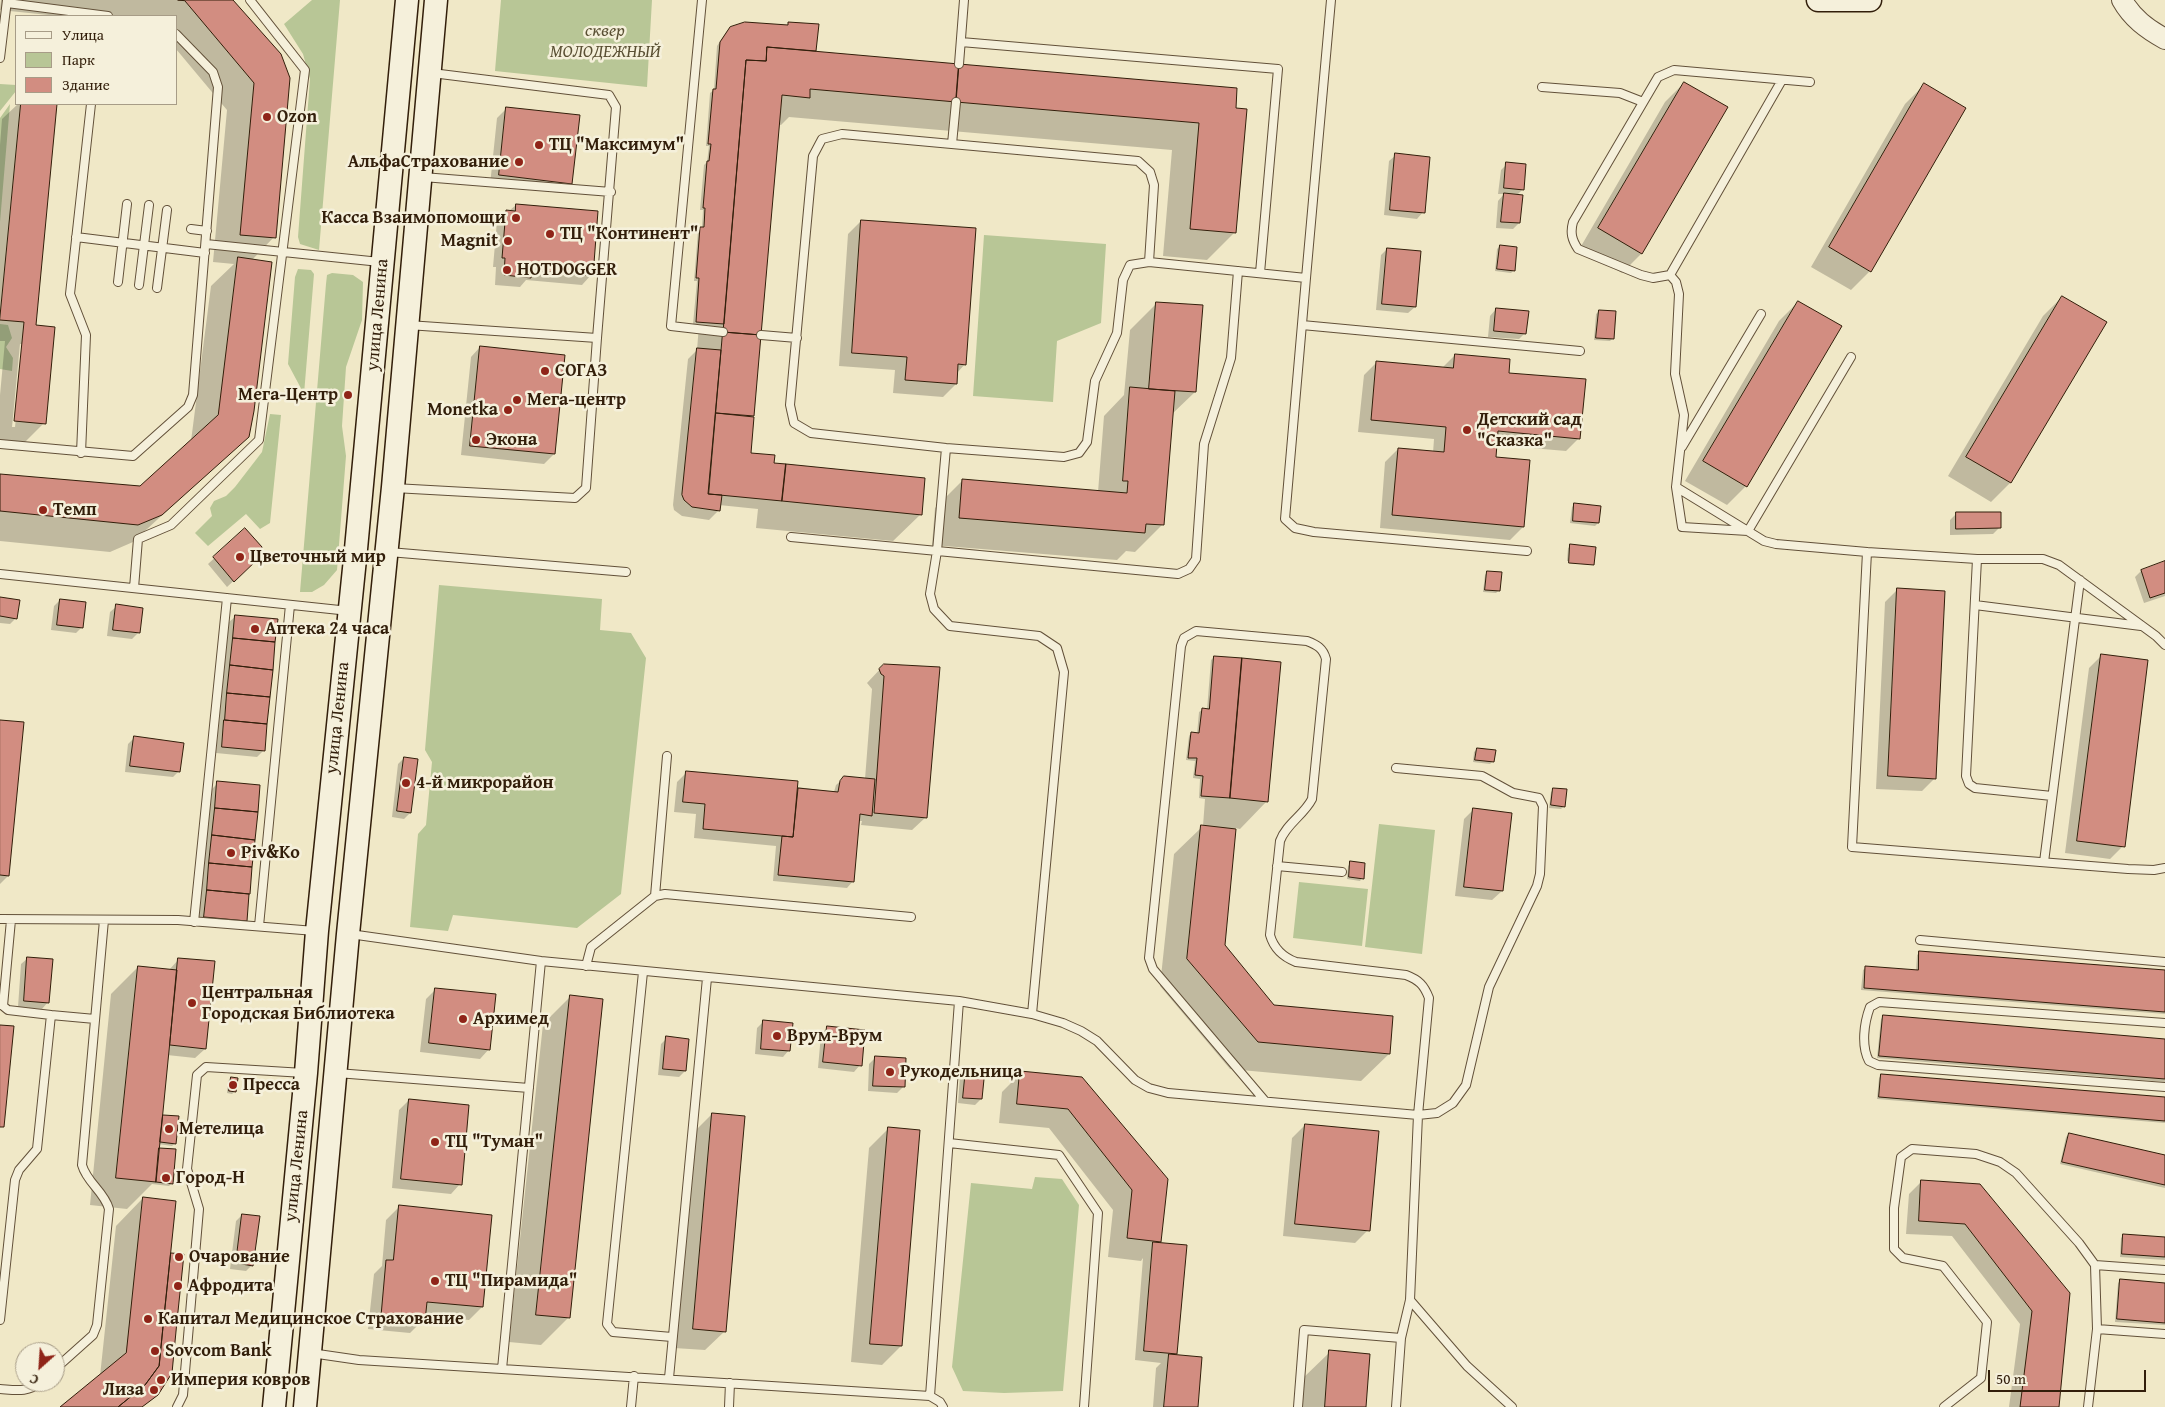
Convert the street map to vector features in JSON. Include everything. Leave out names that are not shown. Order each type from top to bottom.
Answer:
[{"type":"main road","name":"улица Ленина","points":[[274,1407],[306,1073],[317,931],[356,549],[407,0]]},
{"type":"main road","name":"улица Ленина","points":[[305,1407],[337,1073],[348,934],[393,488],[406,325],[422,177],[436,0]]},
{"type":"main road","points":[[1818,0],[1870,0]]},
{"type":"main road","points":[[356,549],[386,551]]},
{"type":"main road","points":[[311,1016],[341,1018]]},
{"type":"street","points":[[2122,0],[2134,17],[2165,39]]},
{"type":"lane","points":[[134,588],[138,539],[171,525],[259,440],[305,70],[250,0]]},
{"type":"lane","points":[[702,0],[671,326],[723,332]]},
{"type":"lane","points":[[959,64],[964,0]]},
{"type":"lane","points":[[1331,0],[1286,519],[1295,528],[1314,532],[1527,551]]},
{"type":"lane","points":[[0,58],[7,2],[96,15]]},
{"type":"lane","points":[[0,444],[81,453],[132,456],[188,407],[193,395],[218,87],[214,72],[178,36]]},
{"type":"lane","points":[[961,42],[1278,69],[1260,273]]},
{"type":"lane","points":[[1670,275],[1652,278],[1585,254],[1578,249],[1570,231],[1573,222],[1658,77],[1674,70],[1810,82]]},
{"type":"lane","points":[[393,488],[575,498],[586,488],[597,338],[611,192],[616,107],[609,95],[430,73]]},
{"type":"lane","points":[[1670,275],[1782,80]]},
{"type":"lane","points":[[1542,87],[1620,93],[1643,102]]},
{"type":"lane","points":[[952,144],[956,102]]},
{"type":"lane","points":[[81,453],[86,335],[70,294],[91,105]]},
{"type":"lane","points":[[1149,262],[1154,185],[1150,172],[1138,161],[842,134],[822,139],[813,156],[790,405],[794,423],[811,433],[946,448],[1064,457],[1079,452],[1087,442],[1095,381],[1117,333],[1123,280],[1130,265],[1149,262],[1306,278]]},
{"type":"lane","points":[[422,177],[611,192]]},
{"type":"lane","points":[[118,282],[127,204]]},
{"type":"lane","points":[[138,285],[149,205]]},
{"type":"lane","points":[[157,288],[167,210]]},
{"type":"lane","points":[[191,229],[207,230]]},
{"type":"lane","points":[[76,237],[205,253]]},
{"type":"lane","points":[[206,244],[382,262]]},
{"type":"lane","points":[[791,537],[1178,574],[1189,569],[1196,559],[1204,444],[1231,358],[1238,271]]},
{"type":"lane","points":[[1670,275],[1676,282],[1679,294],[1675,374],[1684,415],[1676,487],[1682,527],[1748,531]]},
{"type":"lane","points":[[1680,451],[1761,314]]},
{"type":"lane","points":[[406,325],[597,338]]},
{"type":"lane","points":[[1302,325],[1580,351]]},
{"type":"lane","points":[[761,335],[797,338]]},
{"type":"lane","points":[[1748,531],[1851,357]]},
{"type":"lane","points":[[946,448],[937,550],[930,594],[934,609],[950,626],[1039,636],[1057,648],[1064,672],[1032,1014]]},
{"type":"lane","points":[[1676,487],[1764,541],[1776,544],[1977,559],[2043,559],[2059,565],[2165,645]]},
{"type":"lane","points":[[386,551],[626,572]]},
{"type":"lane","points":[[1867,552],[1852,847],[2128,869],[2154,870],[2165,868]]},
{"type":"lane","points":[[1977,559],[1966,776],[1975,788],[2052,796]]},
{"type":"lane","points":[[0,574],[349,611]]},
{"type":"lane","points":[[2044,862],[2080,580]]},
{"type":"lane","points":[[194,922],[226,598]]},
{"type":"lane","points":[[1975,605],[2142,626]]},
{"type":"lane","points":[[259,926],[290,606]]},
{"type":"lane","points":[[1265,1101],[1153,970],[1149,958],[1181,646],[1184,638],[1196,631],[1307,641],[1317,645],[1324,652],[1326,659],[1312,799],[1308,807],[1283,833],[1277,866],[1270,935],[1272,944],[1286,958],[1296,962],[1406,975],[1416,979],[1425,987],[1429,998],[1418,1115],[1410,1300],[1401,1338],[1396,1407]]},
{"type":"lane","points":[[654,896],[667,756]]},
{"type":"lane","points":[[348,934],[586,966],[959,1001],[1032,1014],[1064,1022],[1097,1042],[1135,1080],[1149,1088],[1168,1093],[1418,1115],[1438,1114],[1453,1103],[1466,1085],[1489,986],[1536,886],[1540,874],[1543,806],[1539,798],[1513,793],[1482,776],[1396,768]]},
{"type":"lane","points":[[1277,866],[1342,872]]},
{"type":"lane","points":[[586,966],[591,947],[654,896],[665,894],[910,917]]},
{"type":"lane","points":[[0,919],[194,922],[317,931]]},
{"type":"lane","points":[[11,920],[3,1006],[8,1010],[95,1019]]},
{"type":"lane","points":[[65,1359],[93,1335],[97,1325],[109,1209],[106,1198],[90,1184],[82,1165],[104,920]]},
{"type":"lane","points":[[1920,940],[2165,962]]},
{"type":"lane","points":[[502,1369],[542,961]]},
{"type":"lane","points":[[643,972],[607,1324],[613,1332],[672,1338]]},
{"type":"lane","points":[[669,1378],[707,978]]},
{"type":"lane","points":[[930,1396],[959,1001]]},
{"type":"lane","points":[[2165,1023],[1879,1002],[1870,1007],[1866,1017],[1864,1052],[1869,1061],[1878,1065],[2165,1087]]},
{"type":"lane","points":[[0,1320],[14,1180],[19,1170],[37,1149],[51,1015]]},
{"type":"lane","points":[[177,1407],[184,1395],[199,1209],[187,1169],[197,1075],[206,1067],[306,1073]]},
{"type":"lane","points":[[337,1073],[529,1088]]},
{"type":"lane","points":[[949,1142],[1059,1155],[1098,1213],[1084,1407]]},
{"type":"lane","points":[[1944,1407],[1981,1378],[1987,1322],[1943,1266],[1903,1258],[1894,1249],[1894,1208],[1901,1157],[1912,1149],[1976,1154],[2000,1162],[2016,1174],[2079,1243],[2095,1265],[2097,1328],[2088,1407]]},
{"type":"lane","points":[[2095,1265],[2165,1270]]},
{"type":"lane","points":[[1410,1300],[1467,1366],[1512,1407]]},
{"type":"lane","points":[[2097,1328],[2165,1334]]},
{"type":"lane","points":[[1298,1407],[1304,1330],[1401,1338]]},
{"type":"lane","points":[[310,1353],[359,1360],[669,1378],[930,1396],[940,1402],[943,1407]]},
{"type":"lane","points":[[631,1407],[634,1376]]},
{"type":"lane","points":[[729,1407],[730,1383]]},
{"type":"lane","points":[[0,1389],[15,1390]]},
{"type":"green space","points":[[312,0],[340,0],[319,250],[300,244],[298,237],[310,79],[303,54],[284,24]]},
{"type":"green space","name":"сквер МОЛОДЕЖНЫЙ","points":[[501,0],[652,0],[647,87],[495,71]]},
{"type":"green space","points":[[0,84],[15,85],[15,92],[0,111]]},
{"type":"green space","points":[[10,104],[0,222],[0,118]]},
{"type":"green space","points":[[984,235],[1106,244],[1101,323],[1057,341],[1053,402],[973,396]]},
{"type":"green space","points":[[298,269],[311,270],[314,274],[304,394],[288,364],[295,277]]},
{"type":"green space","points":[[332,273],[353,275],[363,282],[362,320],[346,367],[342,426],[346,456],[337,570],[324,585],[312,592],[300,592],[326,284],[327,275]]},
{"type":"green space","points":[[0,324],[8,325],[12,338],[6,347],[13,358],[12,371],[0,369]]},
{"type":"green space","points":[[270,414],[281,415],[270,523],[260,529],[246,514],[208,546],[195,533],[212,516],[210,508],[214,501],[226,496],[235,487],[262,452]]},
{"type":"green space","points":[[439,585],[602,599],[600,630],[631,633],[646,658],[621,894],[577,928],[453,915],[448,931],[410,927],[418,834],[426,825],[432,762],[425,750]]},
{"type":"green space","points":[[1379,824],[1435,830],[1422,954],[1365,947]]},
{"type":"green space","points":[[1299,882],[1368,889],[1362,946],[1293,938]]},
{"type":"green space","points":[[1035,1177],[1062,1179],[1079,1205],[1063,1391],[1004,1393],[963,1391],[952,1367],[971,1183],[1032,1189]]},
{"type":"building","points":[[178,0],[233,0],[281,54],[290,78],[276,238],[240,235],[254,83],[185,1]]},
{"type":"building","points":[[745,22],[788,25],[788,22],[819,24],[816,51],[767,47],[766,61],[746,60],[724,324],[696,322],[699,278],[696,278],[700,227],[704,227],[705,208],[703,208],[707,161],[709,161],[711,144],[708,144],[713,89],[716,89],[720,42],[730,27]]},
{"type":"building","points":[[767,47],[959,64],[956,102],[810,89],[810,98],[782,95],[761,335],[723,332],[746,60],[766,61]]},
{"type":"building","points":[[959,64],[1237,88],[1236,108],[1247,109],[1236,233],[1190,229],[1199,123],[956,102]]},
{"type":"building","points":[[1684,82],[1728,107],[1642,254],[1598,228]]},
{"type":"building","points":[[1924,83],[1966,108],[1871,272],[1829,247]]},
{"type":"building","points":[[21,105],[57,105],[36,325],[55,327],[46,424],[14,421],[24,322],[0,320]]},
{"type":"building","name":"ТЦ \"Максимум\"","points":[[506,107],[580,115],[572,184],[499,175]]},
{"type":"building","points":[[1395,153],[1430,157],[1425,213],[1390,210]]},
{"type":"building","points":[[1506,162],[1526,164],[1524,190],[1504,188]]},
{"type":"building","points":[[1504,193],[1523,195],[1520,223],[1501,222]]},
{"type":"building","name":"ТЦ \"Континент\"","points":[[516,204],[598,211],[593,276],[531,270],[531,278],[504,275],[505,258],[502,258],[506,210],[515,211]]},
{"type":"building","points":[[861,220],[976,228],[966,365],[958,364],[957,384],[905,380],[907,357],[852,353]]},
{"type":"building","points":[[1500,245],[1517,247],[1515,271],[1497,269]]},
{"type":"building","points":[[1387,248],[1421,251],[1416,307],[1382,304]]},
{"type":"building","points":[[238,257],[272,262],[254,411],[249,437],[162,515],[138,525],[0,511],[0,474],[140,486],[218,415]]},
{"type":"building","points":[[2062,296],[2107,322],[2011,483],[1966,457]]},
{"type":"building","points":[[1798,301],[1842,326],[1747,487],[1703,461]]},
{"type":"building","points":[[1156,302],[1203,305],[1196,392],[1149,389]]},
{"type":"building","points":[[1496,308],[1529,311],[1526,334],[1494,331]]},
{"type":"building","points":[[1599,310],[1616,311],[1614,339],[1596,338]]},
{"type":"building","points":[[723,332],[761,335],[754,416],[716,413]]},
{"type":"building","name":"Мега-центр","points":[[480,346],[565,355],[555,454],[470,446]]},
{"type":"building","points":[[697,348],[721,350],[708,494],[722,495],[720,511],[692,507],[684,500],[682,495]]},
{"type":"building","points":[[1455,354],[1510,359],[1509,373],[1586,379],[1580,439],[1498,431],[1496,457],[1530,460],[1524,527],[1392,515],[1398,448],[1444,452],[1446,427],[1371,420],[1376,361],[1453,368]]},
{"type":"building","points":[[1130,387],[1175,391],[1164,525],[1146,524],[1145,533],[959,518],[962,479],[1127,493],[1128,481],[1123,481]]},
{"type":"building","points":[[716,413],[754,417],[751,453],[775,455],[774,463],[786,464],[782,501],[709,494]]},
{"type":"building","points":[[786,464],[925,478],[922,515],[782,501]]},
{"type":"building","points":[[1574,503],[1601,506],[1599,523],[1573,521]]},
{"type":"building","points":[[1956,512],[2001,512],[2001,528],[1956,529]]},
{"type":"building","points":[[245,528],[262,547],[259,558],[234,582],[213,557]]},
{"type":"building","points":[[1570,544],[1596,547],[1594,565],[1569,563]]},
{"type":"building","points":[[2165,561],[2165,593],[2150,598],[2141,570]]},
{"type":"building","points":[[1487,571],[1502,572],[1500,591],[1485,590]]},
{"type":"building","points":[[1897,588],[1945,591],[1936,779],[1888,776]]},
{"type":"building","points":[[0,597],[20,600],[17,619],[0,616]]},
{"type":"building","points":[[60,599],[86,602],[83,628],[57,625]]},
{"type":"building","points":[[116,604],[143,608],[140,633],[113,630]]},
{"type":"building","name":"Аптека 24 часа","points":[[235,615],[278,619],[275,642],[233,638]]},
{"type":"building","points":[[233,638],[275,642],[273,670],[230,665]]},
{"type":"building","points":[[2101,654],[2148,660],[2125,847],[2077,841]]},
{"type":"building","points":[[1214,656],[1242,658],[1230,798],[1201,796],[1203,776],[1195,775],[1197,758],[1188,758],[1191,732],[1199,733],[1202,708],[1209,709]]},
{"type":"building","points":[[1242,658],[1281,662],[1268,802],[1230,798]]},
{"type":"building","points":[[884,664],[940,667],[927,818],[874,813],[884,676],[879,669]]},
{"type":"building","points":[[230,665],[273,670],[270,697],[227,693]]},
{"type":"building","points":[[227,693],[270,697],[267,724],[225,720]]},
{"type":"building","points":[[0,720],[24,722],[9,876],[0,875]]},
{"type":"building","points":[[224,720],[267,724],[265,751],[222,747]]},
{"type":"building","points":[[134,736],[184,743],[180,772],[130,766]]},
{"type":"building","points":[[1477,748],[1496,750],[1494,762],[1475,760]]},
{"type":"building","points":[[404,757],[418,759],[411,813],[397,811]]},
{"type":"building","points":[[686,771],[798,781],[793,837],[703,829],[705,804],[683,802]]},
{"type":"building","points":[[844,776],[875,779],[872,816],[860,814],[854,882],[778,875],[782,836],[793,837],[798,788],[838,792],[840,781]]},
{"type":"building","points":[[217,781],[260,785],[258,812],[215,808]]},
{"type":"building","points":[[1553,788],[1567,789],[1565,807],[1551,805]]},
{"type":"building","points":[[215,808],[258,812],[255,840],[212,835]]},
{"type":"building","points":[[1473,808],[1512,813],[1503,891],[1464,887]]},
{"type":"building","points":[[1201,825],[1236,829],[1225,945],[1274,1005],[1393,1016],[1390,1054],[1258,1042],[1187,959]]},
{"type":"building","points":[[212,835],[255,840],[252,867],[209,863]]},
{"type":"building","points":[[1350,861],[1365,863],[1364,879],[1349,877]]},
{"type":"building","points":[[209,863],[252,867],[250,894],[207,890]]},
{"type":"building","points":[[207,890],[249,894],[247,921],[204,917]]},
{"type":"building","points":[[1919,951],[2165,970],[2165,1012],[1864,988],[1865,966],[1918,970]]},
{"type":"building","points":[[27,957],[53,959],[49,1003],[24,1001]]},
{"type":"building","name":"Центральная Городская Библиотека","points":[[178,958],[215,961],[206,1049],[170,1045]]},
{"type":"building","points":[[138,966],[177,970],[156,1182],[116,1178]]},
{"type":"building","name":"Архимед","points":[[435,988],[496,994],[490,1050],[429,1043]]},
{"type":"building","points":[[570,995],[603,999],[570,1318],[536,1315]]},
{"type":"building","points":[[1883,1015],[2165,1039],[2165,1079],[1879,1056]]},
{"type":"building","name":"Врум-Врум","points":[[763,1020],[793,1023],[790,1051],[761,1049]]},
{"type":"building","points":[[0,1025],[14,1026],[4,1127],[0,1127]]},
{"type":"building","points":[[827,1026],[865,1030],[862,1066],[823,1062]]},
{"type":"building","points":[[666,1036],[689,1039],[686,1071],[663,1069]]},
{"type":"building","name":"Рукодельница","points":[[875,1056],[906,1058],[905,1087],[873,1086]]},
{"type":"building","points":[[966,1068],[985,1069],[982,1099],[963,1098]]},
{"type":"building","points":[[1020,1071],[1082,1077],[1168,1179],[1161,1242],[1127,1238],[1132,1190],[1068,1109],[1017,1104]]},
{"type":"building","points":[[1881,1074],[2165,1097],[2165,1121],[1879,1097]]},
{"type":"building","name":"Пресса","points":[[231,1077],[238,1078],[236,1092],[229,1091]]},
{"type":"building","name":"ТЦ \"Туман\"","points":[[409,1099],[469,1105],[462,1185],[401,1179]]},
{"type":"building","points":[[712,1113],[745,1116],[726,1332],[693,1329]]},
{"type":"building","name":"Метелица","points":[[163,1115],[179,1116],[176,1144],[160,1142]]},
{"type":"building","points":[[1305,1124],[1379,1131],[1370,1231],[1295,1224]]},
{"type":"building","points":[[888,1127],[920,1130],[902,1346],[870,1344]]},
{"type":"building","points":[[2069,1133],[2165,1155],[2165,1185],[2062,1162]]},
{"type":"building","points":[[159,1148],[176,1149],[173,1184],[156,1182]]},
{"type":"building","points":[[1921,1180],[1980,1184],[2070,1293],[2059,1407],[2020,1407],[2032,1311],[1965,1224],[1919,1221]]},
{"type":"building","points":[[143,1197],[176,1201],[159,1366],[145,1385],[118,1407],[60,1407],[126,1353]]},
{"type":"building","name":"ТЦ \"Пирамида\"","points":[[399,1205],[492,1215],[483,1307],[427,1302],[425,1321],[381,1316],[386,1260],[393,1260]]},
{"type":"building","points":[[242,1214],[260,1216],[253,1266],[236,1263]]},
{"type":"building","points":[[2123,1234],[2165,1237],[2165,1257],[2122,1254]]},
{"type":"building","points":[[1153,1242],[1187,1245],[1177,1354],[1144,1351]]},
{"type":"building","points":[[171,1253],[184,1254],[177,1321],[164,1320]]},
{"type":"building","points":[[2120,1279],[2165,1283],[2165,1323],[2117,1319]]},
{"type":"building","points":[[164,1320],[177,1321],[172,1373],[158,1395],[142,1407],[118,1407],[145,1385],[159,1366]]},
{"type":"building","points":[[1329,1350],[1370,1354],[1366,1407],[1325,1407]]},
{"type":"building","points":[[1169,1354],[1202,1357],[1198,1407],[1164,1407]]},
{"type":"place","name":"Ozon","points":[[267,117]]},
{"type":"place","name":"ТЦ \"Максимум\"","points":[[539,145]]},
{"type":"place","name":"АльфаСтрахование","points":[[519,162]]},
{"type":"place","name":"Касса Взаимопомощи","points":[[516,218]]},
{"type":"place","name":"ТЦ \"Континент\"","points":[[550,234]]},
{"type":"place","name":"Magnit","points":[[508,241]]},
{"type":"place","name":"HOTDOGGER","points":[[507,270]]},
{"type":"place","name":"СОГАЗ","points":[[545,371]]},
{"type":"place","name":"Мега-Центр","points":[[348,395]]},
{"type":"place","name":"Мега-центр","points":[[517,400]]},
{"type":"place","name":"Monetka","points":[[508,410]]},
{"type":"place","name":"Детский сад \"Сказка\"","points":[[1467,430]]},
{"type":"place","name":"Экона","points":[[476,440]]},
{"type":"place","name":"Темп","points":[[43,510]]},
{"type":"place","name":"Цветочный мир","points":[[240,557]]},
{"type":"place","name":"Аптека 24 часа","points":[[255,629]]},
{"type":"place","name":"4-й микрорайон","points":[[406,783]]},
{"type":"place","name":"Piv&Ko","points":[[231,853]]},
{"type":"place","name":"Центральная Городская Библиотека","points":[[192,1003]]},
{"type":"place","name":"Архимед","points":[[463,1019]]},
{"type":"place","name":"Врум-Врум","points":[[777,1036]]},
{"type":"place","name":"Рукодельница","points":[[890,1072]]},
{"type":"place","name":"Пресса","points":[[233,1085]]},
{"type":"place","name":"Метелица","points":[[169,1129]]},
{"type":"place","name":"ТЦ \"Туман\"","points":[[435,1142]]},
{"type":"place","name":"Город-Н","points":[[166,1178]]},
{"type":"place","name":"Очарование","points":[[179,1257]]},
{"type":"place","name":"ТЦ \"Пирамида\"","points":[[435,1281]]},
{"type":"place","name":"Афродита","points":[[178,1286]]},
{"type":"place","name":"Капитал Медицинское Страхование","points":[[148,1319]]},
{"type":"place","name":"Sovcom Bank","points":[[155,1351]]},
{"type":"place","name":"Империя ковров","points":[[161,1380]]},
{"type":"place","name":"Лиза","points":[[154,1390]]}]
